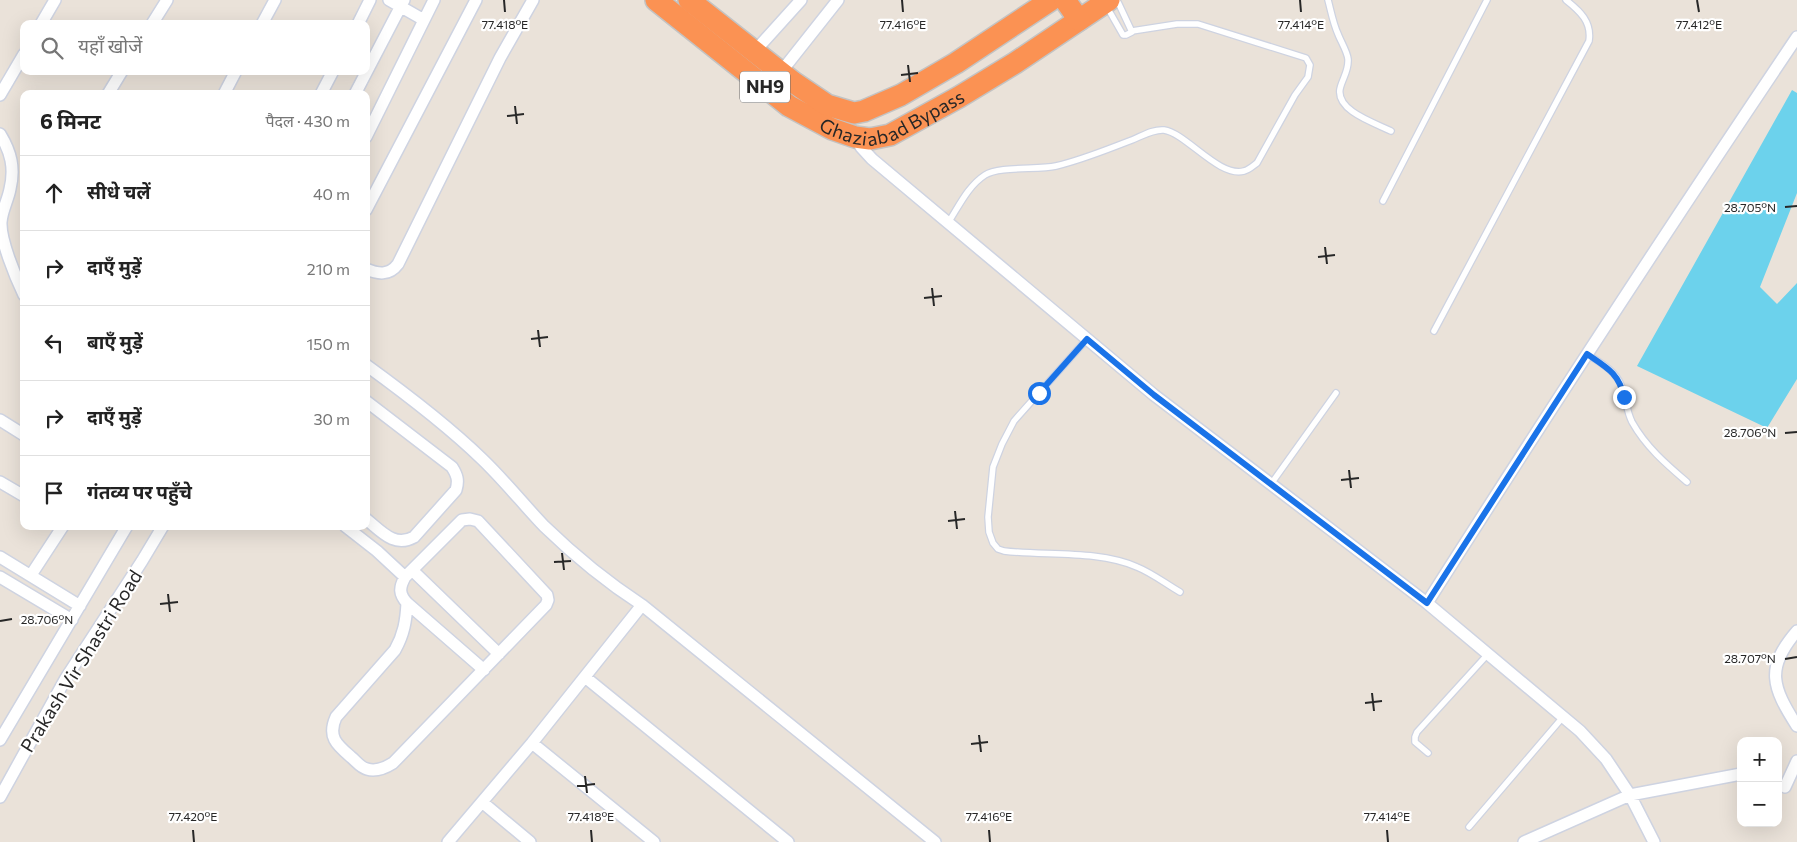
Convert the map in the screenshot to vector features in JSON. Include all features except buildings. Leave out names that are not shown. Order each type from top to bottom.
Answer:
[{"type":"highway","name":"Ghaziabad Bypass","points":[[656,0],[789,106],[832,129],[855,138],[870,139],[890,135],[959,98],[1110,1]]},
{"type":"highway","name":"Ghaziabad Bypass","points":[[697,2],[781,72],[828,105],[854,113],[864,111],[901,95],[956,63],[1051,0]]},
{"type":"highway","points":[[1065,0],[1079,20]]},
{"type":"highway","points":[[1028,15],[1046,42]]},
{"type":"street","points":[[43,20],[55,0]]},
{"type":"street","points":[[154,20],[167,0]]},
{"type":"street","points":[[264,20],[275,0]]},
{"type":"street","points":[[360,20],[370,0]]},
{"type":"street","points":[[389,0],[402,3],[424,20]]},
{"type":"street","points":[[370,129],[434,0]]},
{"type":"street","points":[[370,202],[476,0]]},
{"type":"street","points":[[370,270],[386,273],[394,270],[398,264],[500,58],[533,0]]},
{"type":"street","points":[[755,51],[801,0]]},
{"type":"street","points":[[781,72],[838,0]]},
{"type":"street","points":[[370,65],[402,3]]},
{"type":"street","points":[[1427,603],[1671,225],[1797,36]]},
{"type":"street","points":[[0,95],[20,61]]},
{"type":"street","points":[[110,90],[120,75]]},
{"type":"street","points":[[226,90],[234,75]]},
{"type":"street","points":[[323,90],[331,75]]},
{"type":"street","points":[[357,90],[365,75]]},
{"type":"street","points":[[0,134],[13,160],[10,189],[1,223],[5,246],[20,285]]},
{"type":"street","points":[[855,138],[861,148],[872,159],[1154,395],[1427,603],[1580,731],[1606,759],[1630,795],[1654,842]]},
{"type":"street","points":[[370,368],[445,426],[482,459],[543,525],[577,558],[607,582],[642,605],[935,842]]},
{"type":"street","points":[[370,404],[452,467],[457,474],[458,483],[456,490],[414,537],[407,541],[398,542],[370,522]]},
{"type":"street","points":[[0,420],[20,432]]},
{"type":"street","points":[[0,482],[20,494]]},
{"type":"street","points":[[406,604],[406,622],[402,637],[395,650],[336,717],[332,726],[335,742],[356,762],[366,769],[375,770],[386,768],[393,763],[484,670],[546,605],[548,600],[546,595],[478,521],[470,519],[462,520],[408,574],[400,588],[401,597],[406,604],[484,670]]},
{"type":"street","points":[[31,575],[59,530]]},
{"type":"street","name":"Prakash Vir Shastri Road","points":[[0,740],[125,530]]},
{"type":"street","name":"Prakash Vir Shastri Road","points":[[1,791],[66,678],[142,562],[161,530]]},
{"type":"street","points":[[350,530],[408,574],[499,654]]},
{"type":"street","points":[[0,557],[80,606]]},
{"type":"street","points":[[0,577],[72,620]]},
{"type":"street","points":[[448,842],[532,743],[642,605]]},
{"type":"street","points":[[1797,631],[1776,663],[1774,676],[1780,694],[1797,726]]},
{"type":"street","points":[[585,678],[788,842]]},
{"type":"street","points":[[532,743],[654,842]]},
{"type":"street","points":[[1782,784],[1797,761]]},
{"type":"street","points":[[1524,842],[1630,795],[1737,775]]},
{"type":"street","points":[[1782,786],[1797,786]]},
{"type":"street","points":[[482,802],[530,842]]},
{"type":"lane","points":[[1328,0],[1337,33],[1348,57],[1346,75],[1339,91],[1340,98],[1350,110],[1391,131]]},
{"type":"lane","points":[[1382,201],[1487,0]]},
{"type":"lane","points":[[1434,331],[1589,41],[1591,32],[1588,23],[1566,0]]},
{"type":"lane","points":[[1110,1],[1132,31]]},
{"type":"lane","points":[[948,222],[970,189],[984,176],[994,171],[1056,166],[1100,152],[1154,131],[1166,130],[1178,136],[1207,158],[1225,168],[1239,172],[1247,171],[1257,163],[1295,95],[1308,77],[1310,65],[1306,58],[1198,24],[1170,25],[1132,31],[1122,35],[1110,1]]},
{"type":"lane","points":[[1087,339],[1014,421],[1002,444],[993,467],[990,485],[988,517],[989,532],[993,543],[1004,552],[1084,555],[1137,566],[1180,592]]},
{"type":"lane","points":[[1587,354],[1611,370],[1621,384],[1627,409],[1640,434],[1652,451],[1687,482]]},
{"type":"lane","points":[[1271,484],[1336,393]]},
{"type":"lane","points":[[1428,753],[1415,742],[1417,732],[1488,654]]},
{"type":"lane","points":[[1469,827],[1563,717]]},
{"type":"water","points":[[1792,90],[1797,93],[1797,193],[1760,287],[1777,304],[1797,283],[1797,379],[1767,428],[1637,366]]},
{"type":"route","points":[[1039,393],[1087,339],[1154,395],[1427,603],[1587,354],[1611,370],[1621,384],[1624,397]]}]
